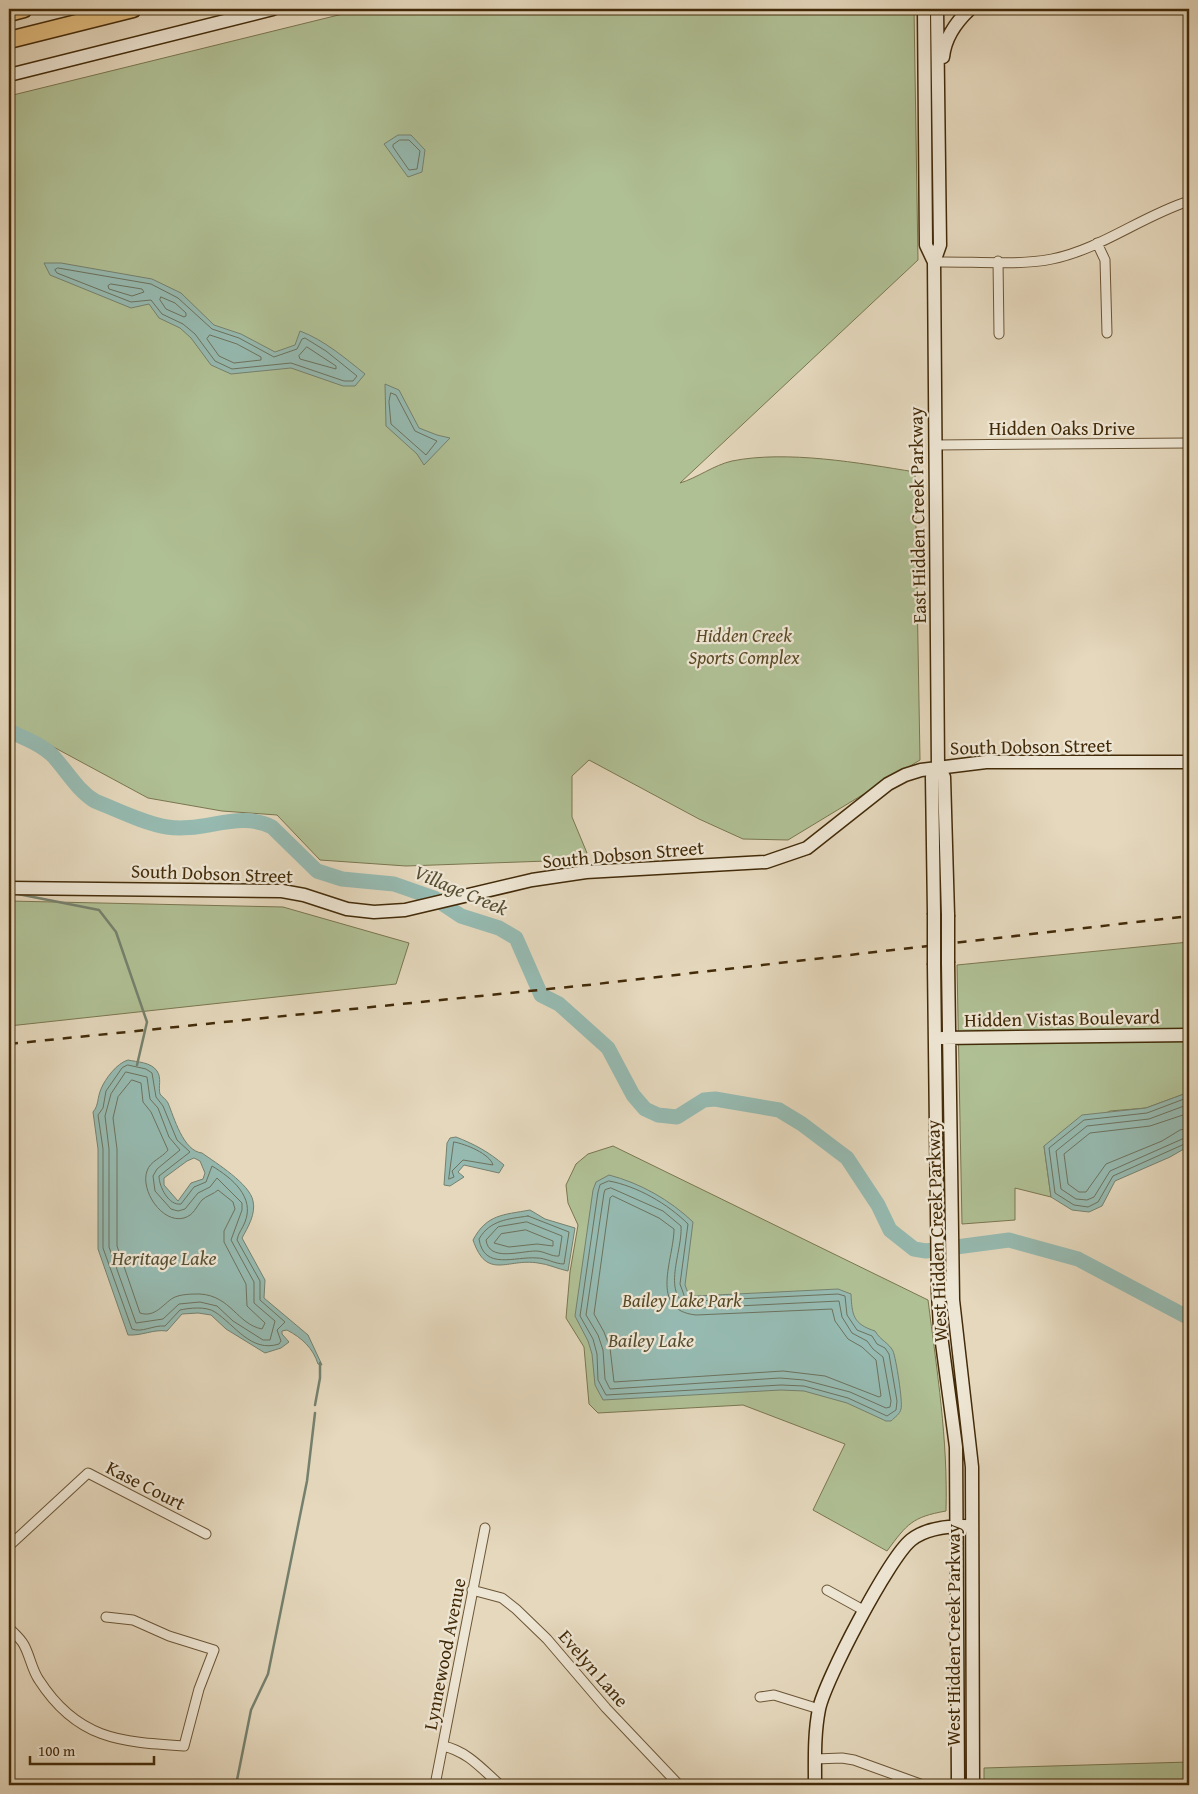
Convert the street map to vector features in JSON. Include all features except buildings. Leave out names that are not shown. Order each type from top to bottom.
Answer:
[{"type":"highway","points":[[9,13],[24,9]]},
{"type":"highway","points":[[9,40],[133,9]]},
{"type":"main road","points":[[9,75],[272,9]]},
{"type":"main road","name":"East Hidden Creek Parkway","points":[[924,9],[926,245],[934,262]]},
{"type":"main road","name":"East Hidden Creek Parkway","points":[[937,9],[940,245],[934,262],[938,767]]},
{"type":"main road","points":[[939,87],[943,50],[948,36],[954,26],[970,9]]},
{"type":"main road","name":"South Dobson Street","points":[[9,888],[282,891],[304,895],[347,909],[365,911],[405,910],[532,880],[586,872],[766,862],[807,848],[896,779],[938,767],[986,762],[1189,762]]},
{"type":"main road","name":"West Hidden Creek Parkway","points":[[958,1785],[956,1446],[938,1293],[932,777],[938,767],[944,777],[948,915],[953,1300],[970,1439],[973,1785]]},
{"type":"main road","name":"Hidden Vistas Boulevard","points":[[935,1038],[1189,1035]]},
{"type":"main road","points":[[815,1785],[819,1709],[823,1694],[835,1667],[895,1559],[912,1539],[927,1531],[957,1526],[972,1526]]},
{"type":"street","points":[[934,262],[1052,259],[1097,243],[1168,208],[1189,201]]},
{"type":"street","points":[[1097,243],[1106,265],[1107,333]]},
{"type":"street","points":[[998,261],[999,334]]},
{"type":"street","name":"Hidden Oaks Drive","points":[[935,445],[1189,443]]},
{"type":"street","name":"Kase Court","points":[[9,1546],[88,1473],[206,1534]]},
{"type":"street","name":"Lynnewood Avenue","points":[[435,1785],[485,1528]]},
{"type":"street","name":"Evelyn Lane","points":[[472,1590],[502,1598],[516,1609],[547,1639],[606,1708],[679,1785]]},
{"type":"street","points":[[828,1590],[866,1611]]},
{"type":"street","points":[[9,1628],[24,1644],[38,1678],[55,1703],[88,1730],[115,1739],[146,1744],[184,1746],[199,1690],[214,1650],[170,1636],[133,1620],[106,1617]]},
{"type":"street","points":[[760,1696],[774,1695],[819,1709]]},
{"type":"street","points":[[443,1746],[457,1749],[469,1756],[500,1785]]},
{"type":"street","points":[[815,1759],[842,1758],[854,1760],[923,1785]]},
{"type":"green space","name":"Hidden Creek Sports Complex","points":[[363,9],[914,9],[918,260],[680,483],[719,465],[753,458],[800,457],[824,459],[915,472],[920,760],[788,840],[743,839],[699,819],[589,760],[572,776],[572,817],[587,853],[576,860],[406,866],[320,860],[277,815],[222,811],[148,798],[9,723],[9,96]]},
{"type":"green space","points":[[9,901],[283,907],[409,943],[396,984],[9,1026]]},
{"type":"green space","points":[[1189,942],[1189,1095],[1184,1094],[1146,1108],[1110,1111],[1044,1146],[1051,1197],[1015,1188],[1015,1220],[962,1224],[957,965]]},
{"type":"green space","name":"Bailey Lake Park","points":[[613,1146],[928,1300],[944,1432],[946,1511],[925,1516],[911,1523],[887,1551],[813,1510],[845,1444],[743,1405],[598,1413],[589,1404],[584,1347],[566,1318],[570,1272],[578,1225],[568,1203],[566,1185],[576,1164],[588,1154]]},
{"type":"green space","points":[[1189,1762],[1189,1785],[984,1785],[984,1768]]},
{"type":"water","points":[[398,135],[411,135],[425,150],[422,172],[408,177],[384,144]]},
{"type":"water","points":[[44,263],[61,263],[152,279],[181,293],[214,325],[241,334],[275,352],[295,345],[300,331],[326,344],[365,374],[355,386],[343,386],[291,368],[231,374],[211,365],[191,338],[180,328],[159,318],[149,304],[131,308],[50,275]]},
{"type":"water","points":[[385,384],[399,390],[419,428],[450,438],[424,465],[417,454],[386,426]]},
{"type":"water","name":"Heritage Lake","points":[[128,1060],[148,1064],[157,1071],[160,1094],[168,1103],[184,1140],[195,1151],[202,1153],[232,1174],[251,1194],[254,1206],[253,1211],[251,1220],[242,1238],[265,1280],[264,1298],[308,1335],[322,1365],[318,1364],[306,1344],[287,1330],[282,1331],[282,1334],[289,1342],[281,1348],[265,1353],[226,1329],[211,1315],[198,1313],[182,1314],[167,1331],[128,1335],[98,1249],[98,1149],[93,1112],[105,1081]],"holes":[[[194,1158],[200,1161],[205,1173],[203,1179],[191,1183],[178,1201],[164,1185],[164,1178],[187,1161]]]},
{"type":"water","points":[[1184,1094],[1189,1095],[1189,1146],[1170,1157],[1115,1181],[1102,1206],[1089,1212],[1072,1210],[1051,1197],[1044,1146],[1082,1115],[1146,1108]]},
{"type":"water","points":[[456,1137],[493,1156],[504,1165],[499,1173],[464,1165],[458,1172],[464,1177],[450,1186],[444,1185],[447,1143],[450,1138]]},
{"type":"water","name":"Bailey Lake","points":[[609,1175],[621,1178],[654,1193],[675,1206],[693,1222],[685,1285],[688,1293],[696,1296],[838,1289],[851,1294],[855,1318],[862,1325],[875,1331],[893,1351],[901,1398],[901,1409],[898,1414],[891,1421],[886,1421],[847,1403],[804,1391],[781,1390],[603,1400],[595,1385],[592,1354],[588,1341],[575,1316],[593,1190],[596,1182]]},
{"type":"water","points":[[530,1210],[545,1219],[575,1228],[568,1271],[538,1263],[492,1264],[479,1253],[473,1240],[484,1225],[497,1217]]},
{"type":"waterway","name":"Village Creek","points":[[9,731],[43,748],[53,756],[77,786],[89,797],[131,816],[149,823],[180,828],[234,821],[260,822],[272,827],[317,871],[342,879],[394,884],[434,898],[461,916],[499,928],[516,938],[541,995],[559,1004],[608,1048],[633,1095],[645,1109],[658,1115],[677,1117],[704,1100],[715,1099],[779,1110],[802,1124],[847,1158],[878,1205],[890,1230],[914,1249],[926,1251],[1009,1240],[1078,1259],[1189,1318]]},
{"type":"waterway","points":[[18,894],[99,910],[116,932],[147,1022],[137,1065]]},
{"type":"waterway","points":[[315,1405],[320,1378],[320,1363]]},
{"type":"waterway","points":[[236,1785],[251,1710],[268,1674],[307,1481],[315,1413]]},
{"type":"railway","points":[[9,1044],[588,985],[1189,916]]}]
